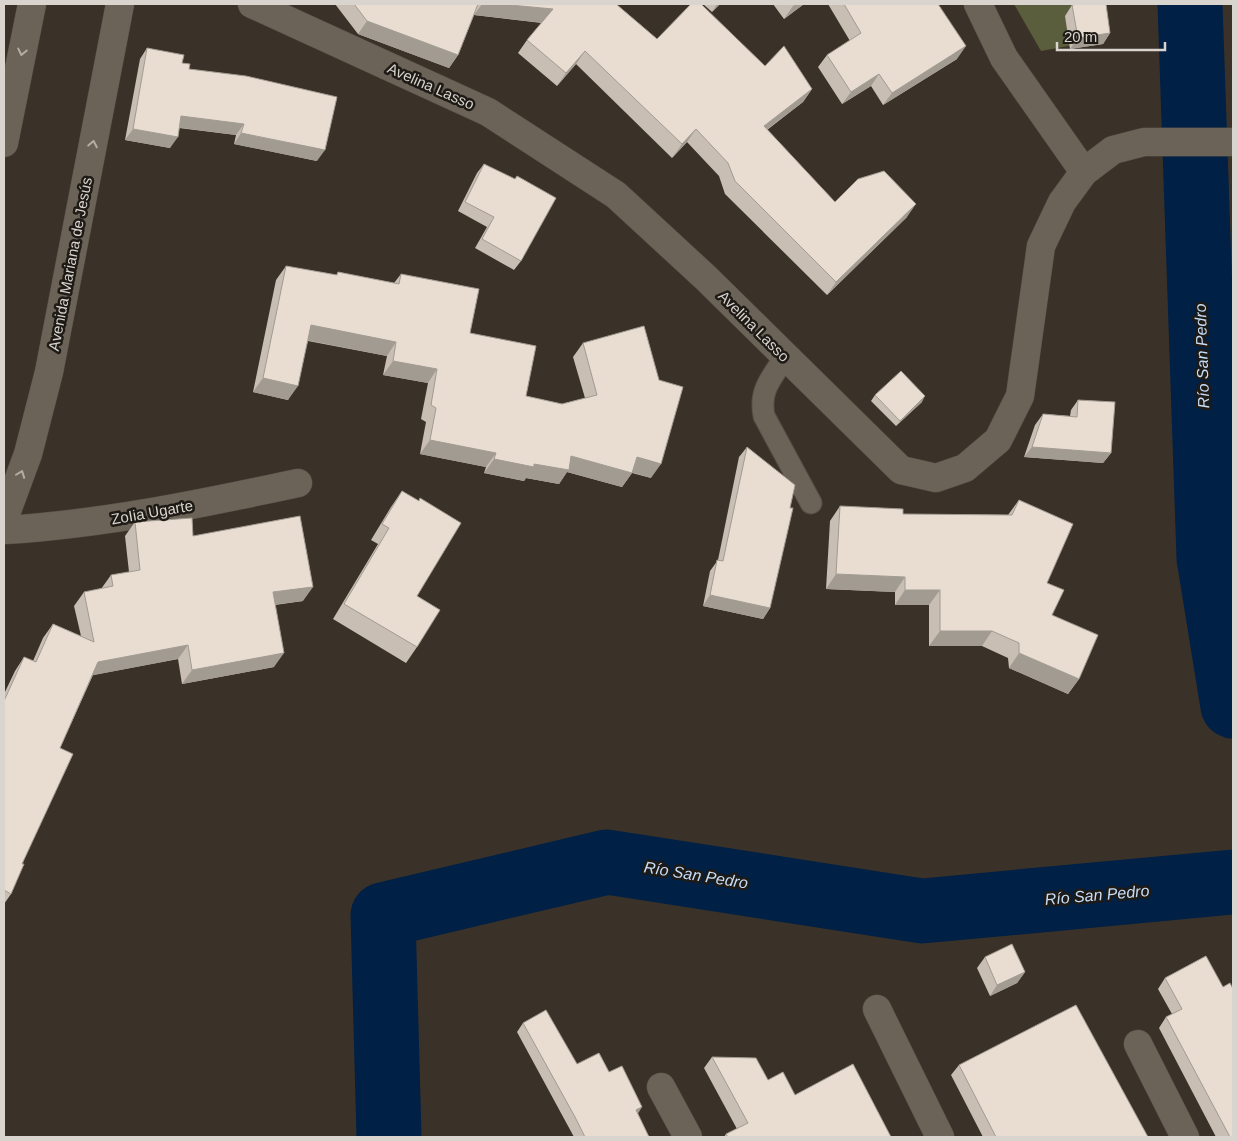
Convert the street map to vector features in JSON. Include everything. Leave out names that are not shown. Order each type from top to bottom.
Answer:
[{"type":"street","points":[[4,143],[32,4]]},
{"type":"street","name":"Avenida Mariana de Jesús","points":[[4,520],[28,454],[49,372],[120,4]]},
{"type":"street","name":"Avelina Lasso","points":[[252,4],[488,112],[616,195],[706,278],[901,470],[936,478],[965,468],[998,440],[1020,396],[1041,246],[1062,202],[1084,172],[1113,150],[1144,142],[1233,142]]},
{"type":"street","points":[[978,4],[1004,58],[1084,172]]},
{"type":"street","name":"ZoIia Ugarte","points":[[4,530],[62,526],[125,518],[298,483]]},
{"type":"street","points":[[877,1009],[940,1137]]},
{"type":"street","points":[[1138,1044],[1185,1137]]},
{"type":"street","points":[[661,1087],[688,1137]]},
{"type":"lane","points":[[785,357],[764,390],[762,402],[764,416],[811,503]]},
{"type":"green space","points":[[1014,4],[1096,4],[1101,40],[1041,51]]},
{"type":"building","points":[[354,4],[478,4],[458,55],[367,21]]},
{"type":"building","points":[[499,4],[616,4],[657,39],[691,4],[701,4],[765,66],[784,46],[812,89],[764,126],[835,202],[858,179],[884,171],[916,204],[836,282],[735,181],[728,163],[696,129],[682,144],[585,51],[566,73],[527,40],[553,9]]},
{"type":"building","points":[[844,4],[938,4],[966,46],[892,93],[879,74],[851,92],[827,55],[861,33]]},
{"type":"building","points":[[1106,4],[1110,33],[1078,38],[1072,5]]},
{"type":"building","points":[[147,48],[184,55],[182,63],[190,64],[189,69],[246,76],[337,97],[325,150],[241,133],[244,124],[181,116],[178,137],[133,129]]},
{"type":"building","points":[[484,164],[515,179],[517,176],[556,198],[521,261],[482,239],[494,217],[465,202]]},
{"type":"building","points":[[286,266],[337,275],[338,272],[399,284],[401,274],[479,289],[470,333],[536,346],[526,396],[562,404],[597,395],[583,343],[644,326],[659,380],[683,387],[661,464],[637,457],[632,473],[571,456],[569,470],[534,464],[534,467],[494,459],[496,453],[430,440],[436,408],[431,405],[437,369],[393,361],[396,342],[311,325],[298,386],[263,378]]},
{"type":"building","points":[[901,371],[925,396],[900,421],[875,395]]},
{"type":"building","points":[[1078,400],[1115,402],[1111,453],[1032,447],[1043,414],[1077,417]]},
{"type":"building","points":[[747,447],[795,485],[790,508],[793,508],[770,608],[710,595],[717,560],[723,561]]},
{"type":"building","points":[[402,491],[419,501],[420,498],[461,523],[417,596],[440,610],[417,647],[344,604],[389,528],[382,524]]},
{"type":"building","points":[[1019,500],[1073,524],[1047,583],[1064,590],[1052,615],[1098,635],[1079,679],[1019,653],[1019,643],[992,631],[940,631],[940,590],[905,590],[905,577],[836,574],[840,506],[903,509],[903,514],[1012,515]]},
{"type":"building","points":[[300,516],[313,587],[273,592],[284,653],[192,670],[188,645],[98,662],[60,748],[73,754],[22,864],[24,864],[11,894],[4,890],[4,701],[24,657],[36,662],[53,624],[94,642],[84,592],[113,586],[111,575],[140,570],[135,522],[192,518],[193,536]]},
{"type":"building","points":[[1012,944],[1025,972],[997,985],[985,957]]},
{"type":"building","points":[[1206,956],[1223,987],[1230,983],[1233,989],[1233,1137],[1230,1137],[1166,1017],[1182,1009],[1165,978]]},
{"type":"building","points":[[1076,1005],[1148,1137],[996,1137],[959,1065]]},
{"type":"building","points":[[546,1010],[577,1064],[599,1053],[609,1072],[622,1066],[642,1107],[636,1110],[649,1137],[585,1137],[523,1023]]},
{"type":"building","points":[[712,1057],[756,1058],[768,1080],[783,1072],[795,1095],[853,1064],[891,1137],[728,1137],[726,1134],[748,1123]]},
{"type":"waterway","name":"Río San Pedro","points":[[1190,4],[1209,558],[1233,706]]},
{"type":"waterway","name":"Río San Pedro","points":[[389,1137],[383,915],[607,862],[922,911],[1233,882]]}]
